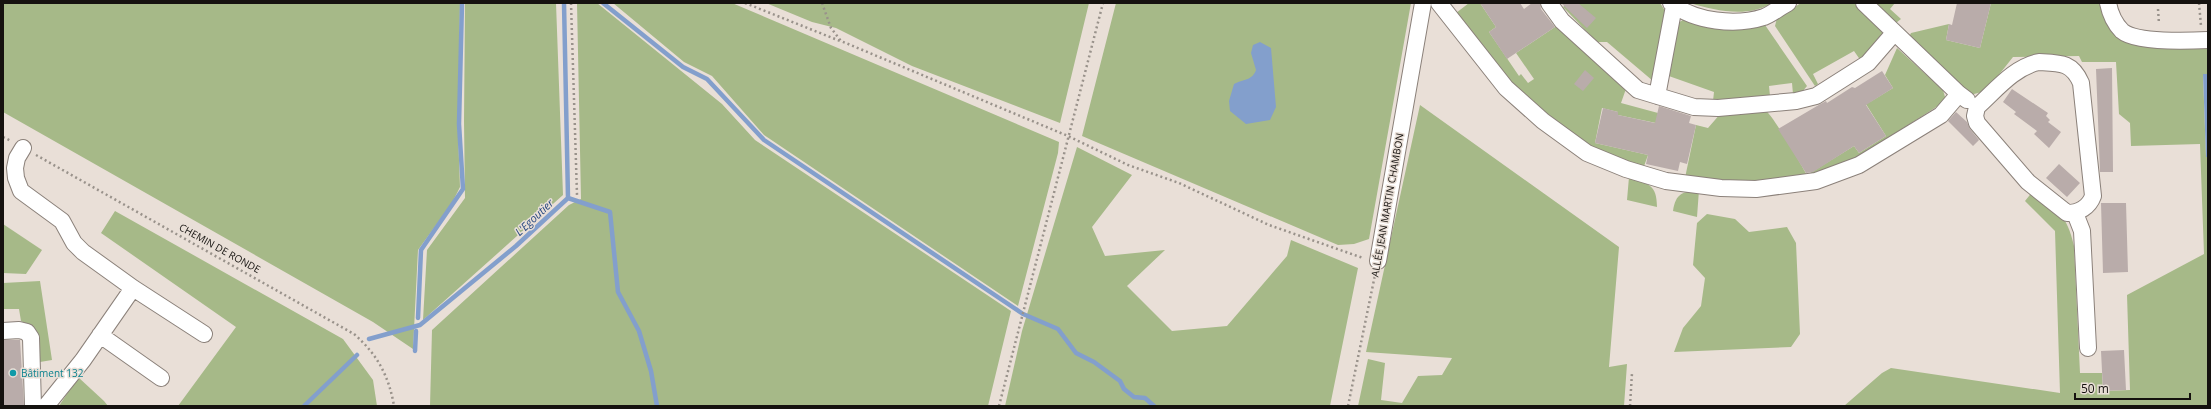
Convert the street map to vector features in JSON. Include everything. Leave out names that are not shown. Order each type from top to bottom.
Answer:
[{"type":"street","name":"ALLÉE JEAN MARTIN CHAMBON","points":[[1378,261],[1423,3]]},
{"type":"street","points":[[1439,3],[1506,88],[1543,121],[1586,153],[1626,169],[1666,181],[1721,188],[1756,189],[1816,181],[1859,166],[1941,115],[1959,94]]},
{"type":"street","points":[[1549,3],[1562,21],[1638,90],[1694,107],[1718,108],[1796,101],[1816,96],[1868,63],[1894,34]]},
{"type":"street","points":[[1657,96],[1673,4],[1701,17],[1717,21],[1736,22],[1764,16],[1788,3]]},
{"type":"street","points":[[1864,3],[1894,34],[1959,94],[1977,107]]},
{"type":"street","points":[[2108,3],[2115,22],[2122,31],[2133,36],[2205,40]]},
{"type":"street","points":[[2059,63],[2070,66],[2077,74],[2081,83],[2093,196],[2090,204],[2075,213],[2067,213],[2028,182],[1977,122],[1975,116],[1977,107],[2018,70],[2029,64],[2059,63]]},
{"type":"street","points":[[23,148],[17,158],[15,168],[16,178],[21,191],[62,221],[74,243],[83,252],[133,288],[204,334]]},
{"type":"street","points":[[2075,213],[2082,231],[2088,348]]},
{"type":"street","points":[[46,406],[83,360],[133,288]]},
{"type":"street","points":[[3,331],[20,330],[27,332],[30,338],[33,406]]},
{"type":"street","points":[[100,335],[162,378]]},
{"type":"path","points":[[571,3],[577,195]]},
{"type":"path","points":[[745,3],[841,41],[1068,136],[1128,165],[1179,183],[1269,225],[1352,256],[1378,261]]},
{"type":"path","points":[[822,3],[831,28],[841,41]]},
{"type":"path","points":[[998,406],[1103,3]]},
{"type":"path","points":[[2200,3],[2205,40]]},
{"type":"path","name":"CHEMIN DE RONDE","points":[[3,137],[354,334],[370,348],[381,364],[391,388],[394,406]]},
{"type":"path","name":"ALLÉE JEAN MARTIN CHAMBON","points":[[1348,406],[1378,261]]},
{"type":"path","points":[[1630,406],[1632,373]]},
{"type":"green space","points":[[3,3],[460,3],[458,133],[460,187],[452,203],[418,250],[413,349],[373,322],[3,112]]},
{"type":"green space","points":[[465,3],[556,3],[563,195],[423,320],[427,250],[465,198]]},
{"type":"green space","points":[[577,3],[597,3],[722,104],[755,140],[1011,311],[988,406],[430,406],[432,330],[569,205],[581,199]]},
{"type":"green space","points":[[613,3],[732,3],[1059,142],[1058,153],[1018,306],[764,135],[712,76],[684,62]]},
{"type":"green space","points":[[766,3],[1089,3],[1060,123],[912,66],[836,28],[812,22]]},
{"type":"green space","points":[[1116,3],[1411,3],[1369,239],[1354,244],[1338,245],[1082,136]]},
{"type":"green space","points":[[1469,3],[1480,3],[1496,27],[1489,32],[1519,76],[1521,74],[1528,83],[1534,79],[1516,53],[1555,27],[1556,23],[1627,86],[1621,103],[1658,113],[1656,123],[1618,115],[1618,112],[1602,108],[1595,143],[1648,155],[1643,169],[1590,149],[1546,117],[1507,78],[1456,13]]},
{"type":"green space","points":[[1568,3],[1660,3],[1666,12],[1653,81],[1607,42],[1597,42],[1563,7]]},
{"type":"green space","points":[[1690,3],[1772,3],[1763,8],[1742,12],[1732,12]]},
{"type":"green space","points":[[1801,3],[1854,3],[1883,29],[1885,34],[1861,61],[1854,51],[1813,74],[1818,84],[1815,86],[1775,26],[1777,18]]},
{"type":"green space","points":[[1878,3],[1895,3],[1890,9],[1901,19],[1892,26],[1872,5]]},
{"type":"green space","points":[[1991,3],[2102,3],[2110,28],[2208,46],[2208,74],[2203,75],[2206,157],[2208,157],[2208,406],[1844,406],[1882,373],[1891,368],[2060,393],[2055,231],[2025,201],[2033,191],[2060,214],[2071,235],[2074,246],[2080,373],[2102,373],[2103,391],[2130,390],[2127,295],[2204,254],[2200,144],[2131,146],[2130,123],[2119,114],[2116,62],[2082,62],[2079,56],[2013,57],[1986,91],[1970,95],[1908,39],[1911,33],[1949,24],[1946,40],[1980,48]]},
{"type":"green space","points":[[1686,18],[1747,27],[1765,25],[1807,86],[1802,92],[1793,94],[1792,83],[1769,86],[1770,96],[1713,101],[1714,92],[1666,75],[1678,23]]},
{"type":"green space","points":[[1897,48],[1943,90],[1945,97],[1944,102],[1860,156],[1808,178],[1760,182],[1685,178],[1696,125],[1708,128],[1721,113],[1765,110],[1793,150],[1807,175],[1854,146],[1859,153],[1886,136],[1864,101],[1870,102],[1893,88],[1885,75]]},
{"type":"green space","points":[[1420,105],[1619,247],[1609,367],[1627,364],[1624,406],[1358,406],[1368,359],[1385,363],[1381,400],[1402,403],[1418,376],[1442,375],[1452,358],[1366,352]]},
{"type":"green space","points":[[1077,147],[1132,175],[1092,227],[1105,256],[1165,250],[1127,286],[1172,331],[1227,326],[1287,256],[1291,240],[1358,268],[1330,406],[1005,406],[1022,331]]},
{"type":"green space","points":[[1629,177],[1641,181],[1653,189],[1657,199],[1657,207],[1627,200]]},
{"type":"green space","points":[[1699,190],[1697,217],[1673,211],[1676,200],[1681,194]]},
{"type":"green space","points":[[115,211],[343,339],[373,380],[377,406],[178,406],[236,327],[101,233]]},
{"type":"green space","points":[[1707,214],[1735,219],[1749,232],[1787,227],[1796,243],[1800,334],[1791,347],[1674,352],[1683,328],[1701,306],[1705,278],[1693,265],[1697,223]]},
{"type":"green space","points":[[3,224],[42,250],[26,274],[3,273]]},
{"type":"green space","points":[[40,281],[52,360],[40,362],[27,324],[21,321],[19,309],[3,309],[3,283]]},
{"type":"green space","points":[[78,377],[104,401],[108,406],[59,406]]},
{"type":"water","points":[[1260,42],[1271,48],[1276,107],[1270,120],[1246,124],[1230,111],[1229,101],[1234,84],[1250,78],[1254,74],[1256,70],[1251,53],[1253,45]]},
{"type":"water","points":[[2203,74],[2208,74],[2208,157],[2206,157]]},
{"type":"building","points":[[1480,3],[1520,3],[1524,9],[1532,3],[1540,3],[1541,9],[1555,27],[1507,59],[1489,32],[1496,27]]},
{"type":"building","points":[[1561,3],[1578,3],[1596,18],[1587,28]]},
{"type":"building","points":[[1957,3],[1991,3],[1980,48],[1946,40],[1949,24],[1952,25]]},
{"type":"building","points":[[2112,68],[2113,172],[2100,172],[2096,69]]},
{"type":"building","points":[[1585,70],[1594,78],[1583,91],[1574,84]]},
{"type":"building","points":[[1882,71],[1893,88],[1866,105],[1886,136],[1859,153],[1854,146],[1813,172],[1806,173],[1778,129],[1826,101],[1827,103],[1852,87],[1855,88]]},
{"type":"building","points":[[2012,89],[2048,113],[2046,116],[2050,120],[2048,122],[2061,132],[2049,148],[2034,134],[2037,131],[2014,114],[2016,112],[2003,102]]},
{"type":"building","points":[[1659,106],[1691,116],[1689,123],[1696,125],[1687,164],[1680,162],[1678,171],[1646,164],[1648,155],[1595,143],[1603,108],[1618,112],[1618,115],[1655,123]]},
{"type":"building","points":[[1956,112],[1967,122],[1970,129],[1979,140],[1973,146],[1948,121]]},
{"type":"building","points":[[2059,164],[2080,183],[2067,197],[2046,178]]},
{"type":"building","points":[[2101,203],[2126,203],[2128,272],[2103,273]]},
{"type":"building","name":"Bâtiment 132","points":[[3,340],[20,340],[24,406],[3,406]]},
{"type":"building","points":[[2124,350],[2126,390],[2103,391],[2101,351]]},
{"type":"waterway","points":[[418,318],[421,250],[463,189],[459,124],[462,3]]},
{"type":"waterway","name":"L'Egoutier","points":[[369,339],[420,325],[516,246],[568,198],[564,3]]},
{"type":"waterway","points":[[603,3],[683,67],[707,79],[764,140],[1023,314],[1058,329],[1076,353],[1094,362],[1120,381],[1124,389],[1134,397],[1145,398],[1154,406]]},
{"type":"waterway","points":[[568,198],[610,212],[618,292],[639,331],[651,371],[657,406]]},
{"type":"waterway","points":[[415,351],[416,331]]},
{"type":"waterway","name":"L'Egoutier","points":[[304,406],[357,355]]},
{"type":"place","name":"Bâtiment 132","points":[[13,373]]}]
